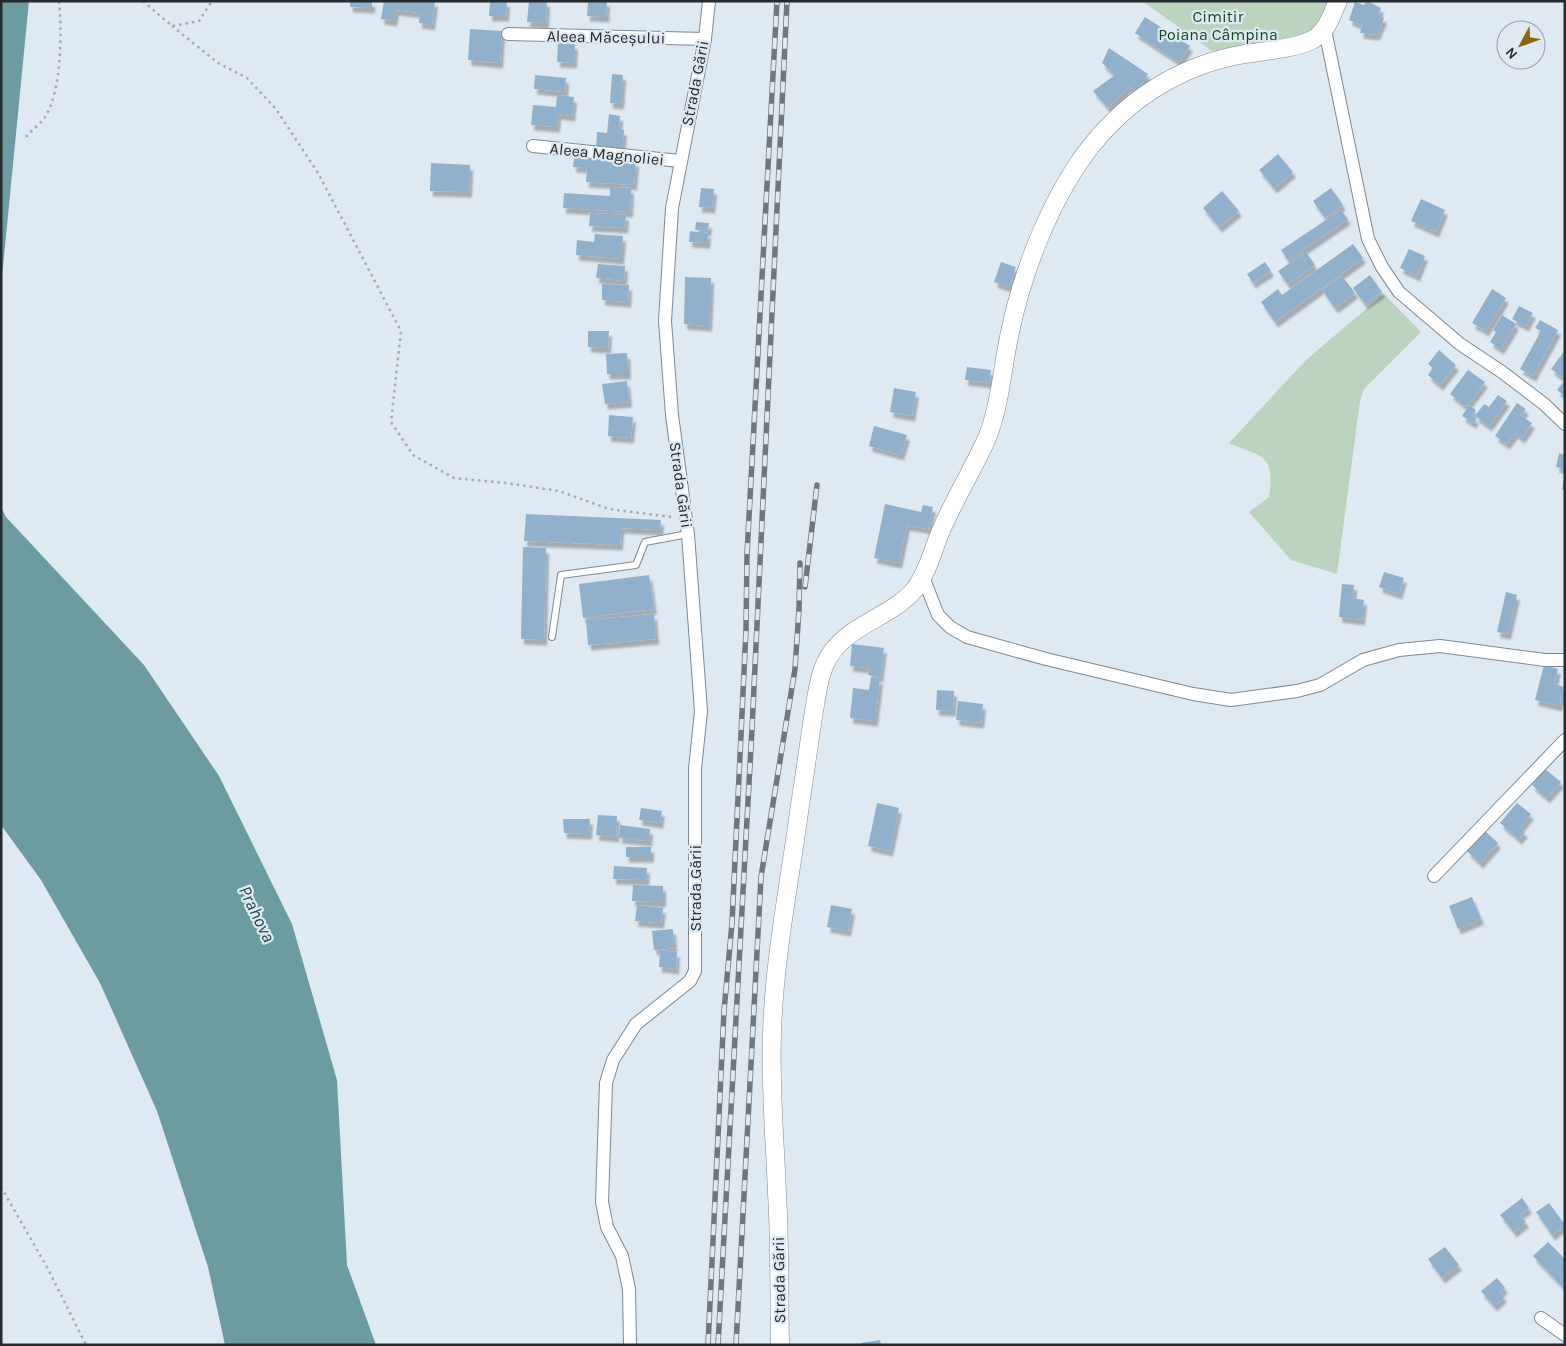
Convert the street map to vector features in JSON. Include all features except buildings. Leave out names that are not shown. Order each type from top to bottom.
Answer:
[{"type":"street","name":"Strada Gării","points":[[630,1345],[629,1289],[622,1256],[607,1227],[602,1202],[606,1083],[613,1060],[636,1024],[690,982],[695,971],[694,769],[701,711],[688,534],[672,415],[664,321],[672,208],[704,39],[709,1]]},
{"type":"street","points":[[1338,1],[1324,30],[1368,239],[1382,267],[1399,292],[1422,314],[1544,404],[1565,424]]},
{"type":"street","name":"Strada Gării","points":[[780,1345],[772,1036],[774,997],[810,737],[822,670],[834,649],[850,633],[900,602],[916,588],[923,577],[944,523],[988,436],[995,412],[1014,312],[1024,278],[1041,236],[1078,164],[1096,138],[1119,115],[1169,78],[1200,65],[1228,57],[1315,39],[1324,30]]},
{"type":"street","name":"Aleea Măceșului","points":[[508,34],[704,39]]},
{"type":"street","name":"Aleea Magnoliei","points":[[533,146],[680,161]]},
{"type":"street","points":[[923,577],[938,615],[950,627],[967,636],[1046,659],[1194,694],[1231,700],[1297,691],[1320,685],[1363,660],[1399,650],[1440,646],[1468,648],[1545,660],[1565,660]]},
{"type":"street","points":[[1434,876],[1565,740]]},
{"type":"street","points":[[1541,1318],[1565,1335]]},
{"type":"lane","points":[[552,637],[561,576],[636,564],[645,542],[688,534]]},
{"type":"path","points":[[26,137],[46,116],[55,86],[62,31],[59,1]]},
{"type":"path","points":[[143,1],[218,63],[247,78],[276,109],[318,173],[401,332],[391,422],[413,455],[454,478],[506,482],[559,491],[609,508],[686,519]]},
{"type":"path","points":[[172,26],[199,21],[212,1]]},
{"type":"path","points":[[1,1187],[48,1269],[86,1345]]},
{"type":"green space","name":"Cimitir Poiana Câmpina","points":[[1142,1],[1331,1],[1320,28],[1306,35],[1212,51]]},
{"type":"green space","points":[[1384,294],[1421,332],[1364,389],[1360,401],[1337,574],[1291,560],[1249,512],[1269,497],[1270,472],[1268,465],[1258,455],[1229,443],[1307,359]]},
{"type":"water","points":[[1,1],[29,1],[1,287]]},
{"type":"water","name":"Prahova","points":[[1,507],[6,517],[144,665],[219,776],[292,924],[337,1080],[347,1265],[376,1345],[225,1345],[208,1267],[157,1111],[100,983],[41,880],[1,825]]},
{"type":"railway","points":[[708,1345],[724,1011],[732,923],[746,630],[747,554],[777,1]]},
{"type":"railway","points":[[718,1345],[752,729],[787,1]]},
{"type":"railway","points":[[805,587],[817,485]]},
{"type":"railway","points":[[736,1345],[761,877],[795,669],[800,563]]}]
